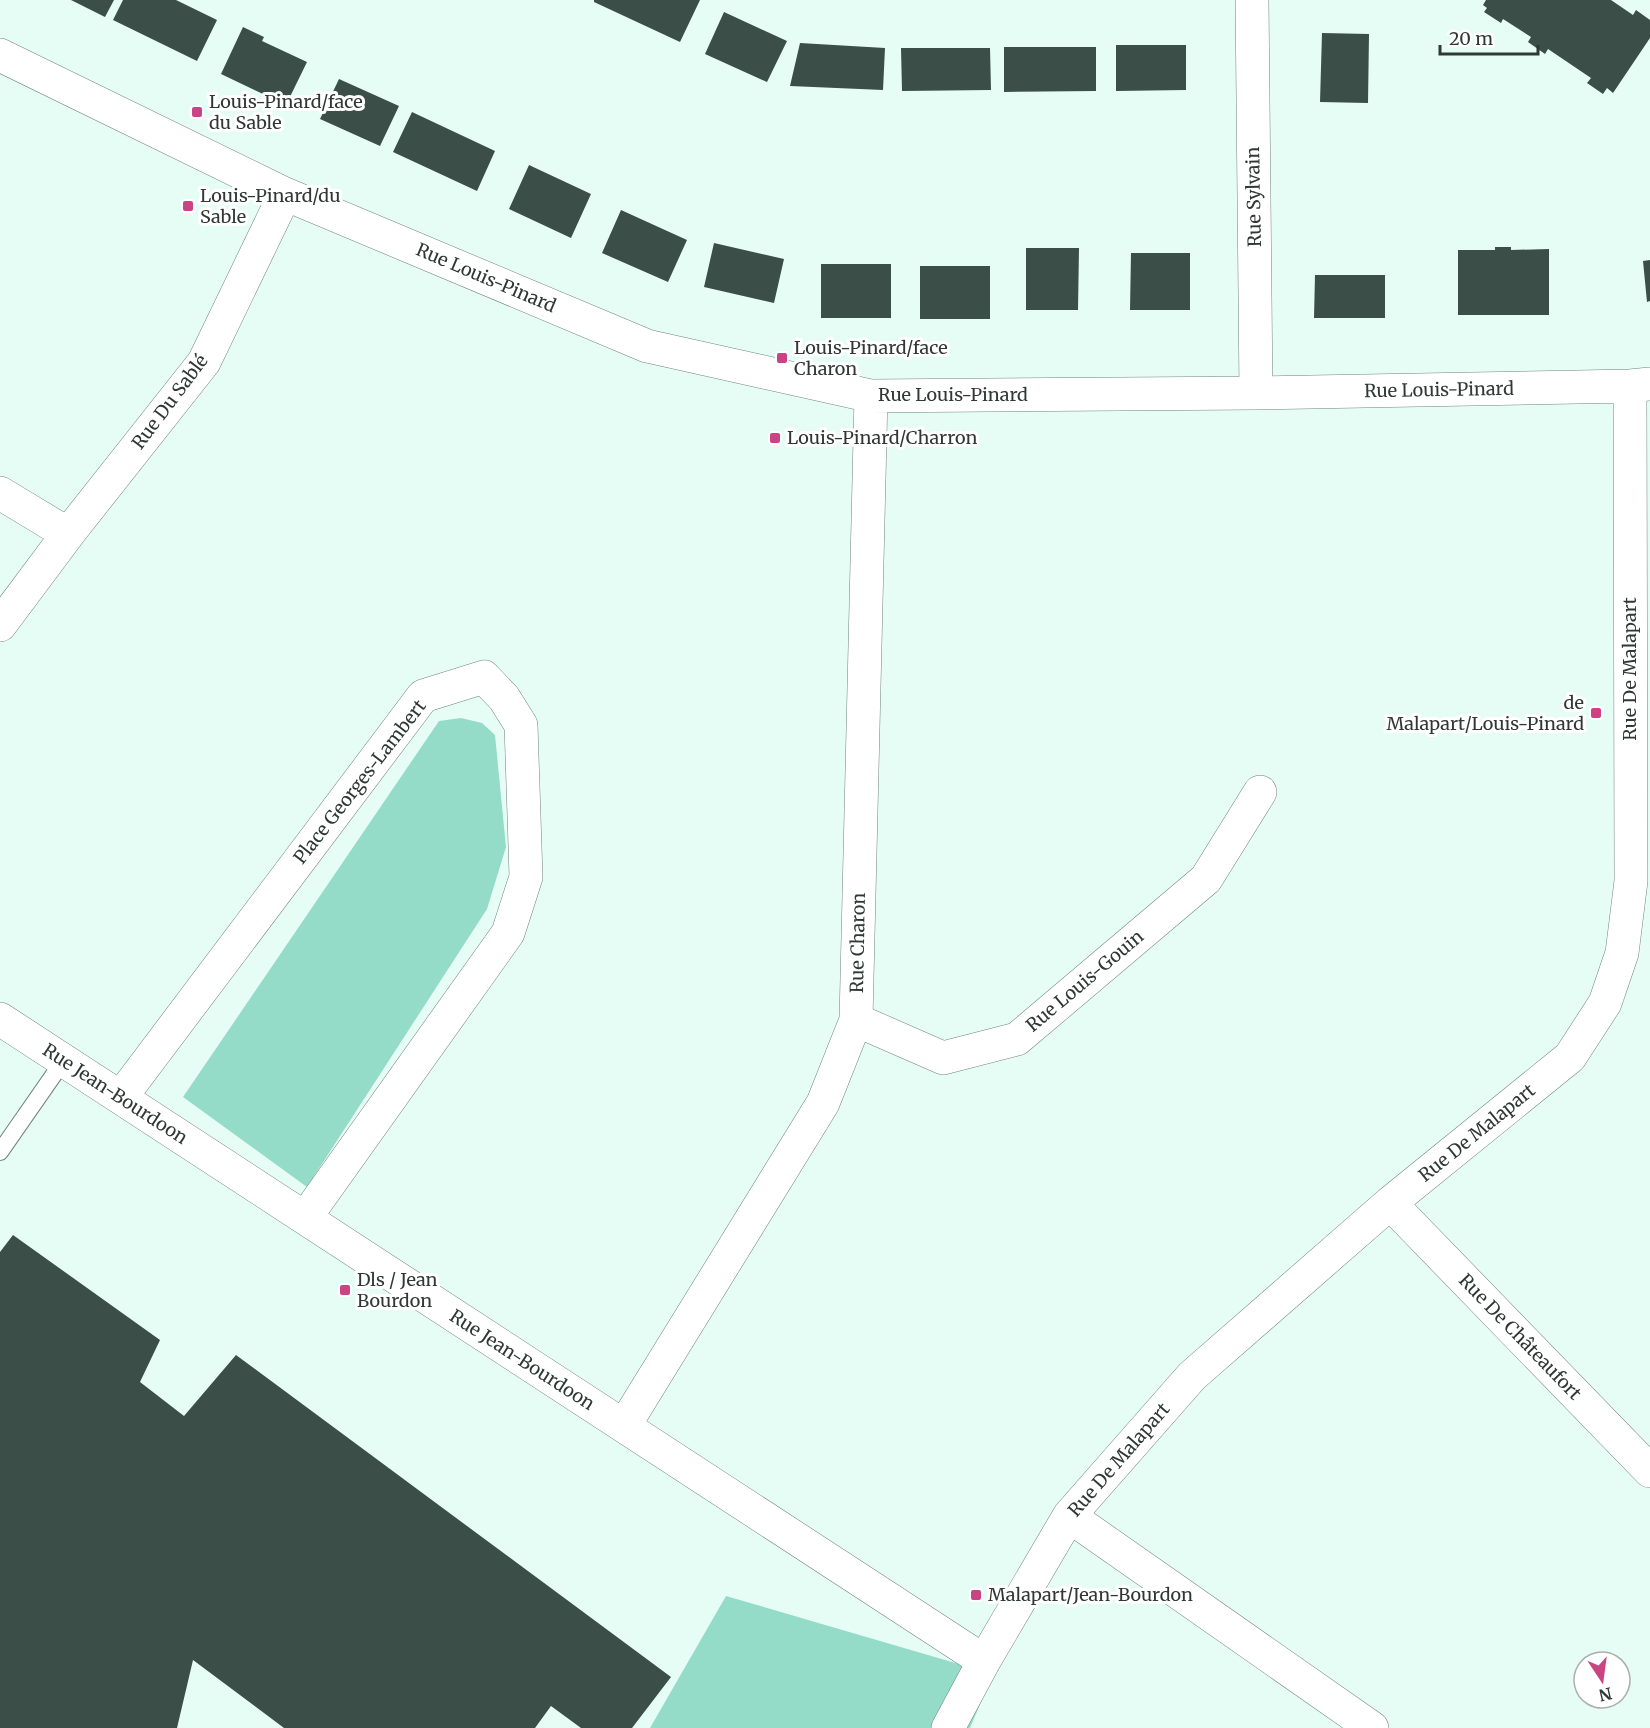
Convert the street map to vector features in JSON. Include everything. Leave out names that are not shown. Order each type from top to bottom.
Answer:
[{"type":"street","name":"Rue Sylvain","points":[[1252,0],[1256,393]]},
{"type":"street","name":"Rue Louis-Pinard","points":[[0,55],[285,194],[647,346],[871,396],[1256,393],[1640,385]]},
{"type":"street","name":"Rue Du Sablé","points":[[0,625],[68,534],[204,362],[285,194]]},
{"type":"street","name":"Rue De Malapart","points":[[948,1728],[984,1661],[1069,1516],[1192,1376],[1390,1203],[1570,1058],[1605,1003],[1622,953],[1630,881],[1640,385]]},
{"type":"street","name":"Rue Charon","points":[[624,1426],[823,1102],[856,1020],[871,396]]},
{"type":"street","points":[[0,493],[68,534]]},
{"type":"street","name":"Place Georges-Lambert","points":[[121,1097],[423,696],[484,677],[504,698],[521,725],[526,877],[508,933],[305,1218]]},
{"type":"street","name":"Rue Louis-Gouin","points":[[856,1020],[943,1058],[1017,1039],[1206,879],[1260,792]]},
{"type":"street","name":"Rue Jean-Bourdoon","points":[[0,1019],[984,1661]]},
{"type":"street","name":"Rue De Châteaufort","points":[[1390,1203],[1650,1471]]},
{"type":"street","points":[[1069,1516],[1372,1728]]},
{"type":"lane","points":[[0,1152],[64,1060]]},
{"type":"green space","points":[[461,718],[482,723],[495,735],[506,847],[487,909],[307,1187],[183,1097],[439,721]]},
{"type":"green space","points":[[726,1596],[993,1674],[970,1728],[650,1728]]},
{"type":"building","points":[[71,0],[114,0],[105,17]]},
{"type":"building","points":[[123,0],[176,0],[217,20],[197,61],[113,20]]},
{"type":"building","points":[[594,0],[700,0],[680,42]]},
{"type":"building","points":[[1486,0],[1611,0],[1633,15],[1636,10],[1650,20],[1650,38],[1613,93],[1607,88],[1603,94],[1587,83],[1591,78],[1548,49],[1545,54],[1528,42],[1531,37],[1503,19],[1501,23],[1484,12],[1487,8],[1483,5]]},
{"type":"building","points":[[724,12],[787,41],[767,82],[705,54]]},
{"type":"building","points":[[243,27],[264,37],[262,41],[307,62],[286,105],[221,74]]},
{"type":"building","points":[[1322,33],[1369,34],[1368,103],[1320,102]]},
{"type":"building","points":[[800,43],[885,48],[883,90],[790,86]]},
{"type":"building","points":[[1116,45],[1186,45],[1186,90],[1116,91]]},
{"type":"building","points":[[1004,47],[1096,47],[1096,91],[1004,92]]},
{"type":"building","points":[[901,48],[990,48],[991,90],[902,91]]},
{"type":"building","points":[[339,79],[399,106],[380,146],[320,119]]},
{"type":"building","points":[[412,112],[495,151],[477,191],[393,152]]},
{"type":"building","points":[[529,165],[591,194],[571,238],[509,209]]},
{"type":"building","points":[[621,210],[687,240],[668,282],[602,253]]},
{"type":"building","points":[[714,243],[784,259],[774,303],[704,287]]},
{"type":"building","points":[[1495,247],[1511,247],[1511,250],[1549,249],[1549,315],[1458,315],[1458,250],[1495,250]]},
{"type":"building","points":[[1026,248],[1079,248],[1078,310],[1026,310]]},
{"type":"building","points":[[1131,253],[1190,253],[1190,310],[1130,310]]},
{"type":"building","points":[[1650,260],[1650,301],[1647,302],[1643,261]]},
{"type":"building","points":[[821,264],[891,264],[891,318],[821,318]]},
{"type":"building","points":[[920,266],[990,266],[990,319],[920,319]]},
{"type":"building","points":[[1315,275],[1385,275],[1385,318],[1314,318]]},
{"type":"building","points":[[13,1235],[160,1340],[140,1382],[184,1416],[236,1355],[671,1677],[632,1728],[581,1728],[551,1706],[535,1728],[284,1728],[193,1660],[177,1728],[0,1728],[0,1252]]},
{"type":"place","name":"Louis-Pinard/face du Sable","points":[[197,112]]},
{"type":"place","name":"Louis-Pinard/du Sable","points":[[188,206]]},
{"type":"place","name":"Louis-Pinard/face Charon","points":[[782,358]]},
{"type":"place","name":"Louis-Pinard/Charron","points":[[775,438]]},
{"type":"place","name":"de Malapart/Louis-Pinard","points":[[1596,713]]},
{"type":"place","name":"Dls / Jean Bourdon","points":[[345,1290]]},
{"type":"place","name":"Malapart/Jean-Bourdon","points":[[976,1595]]}]
